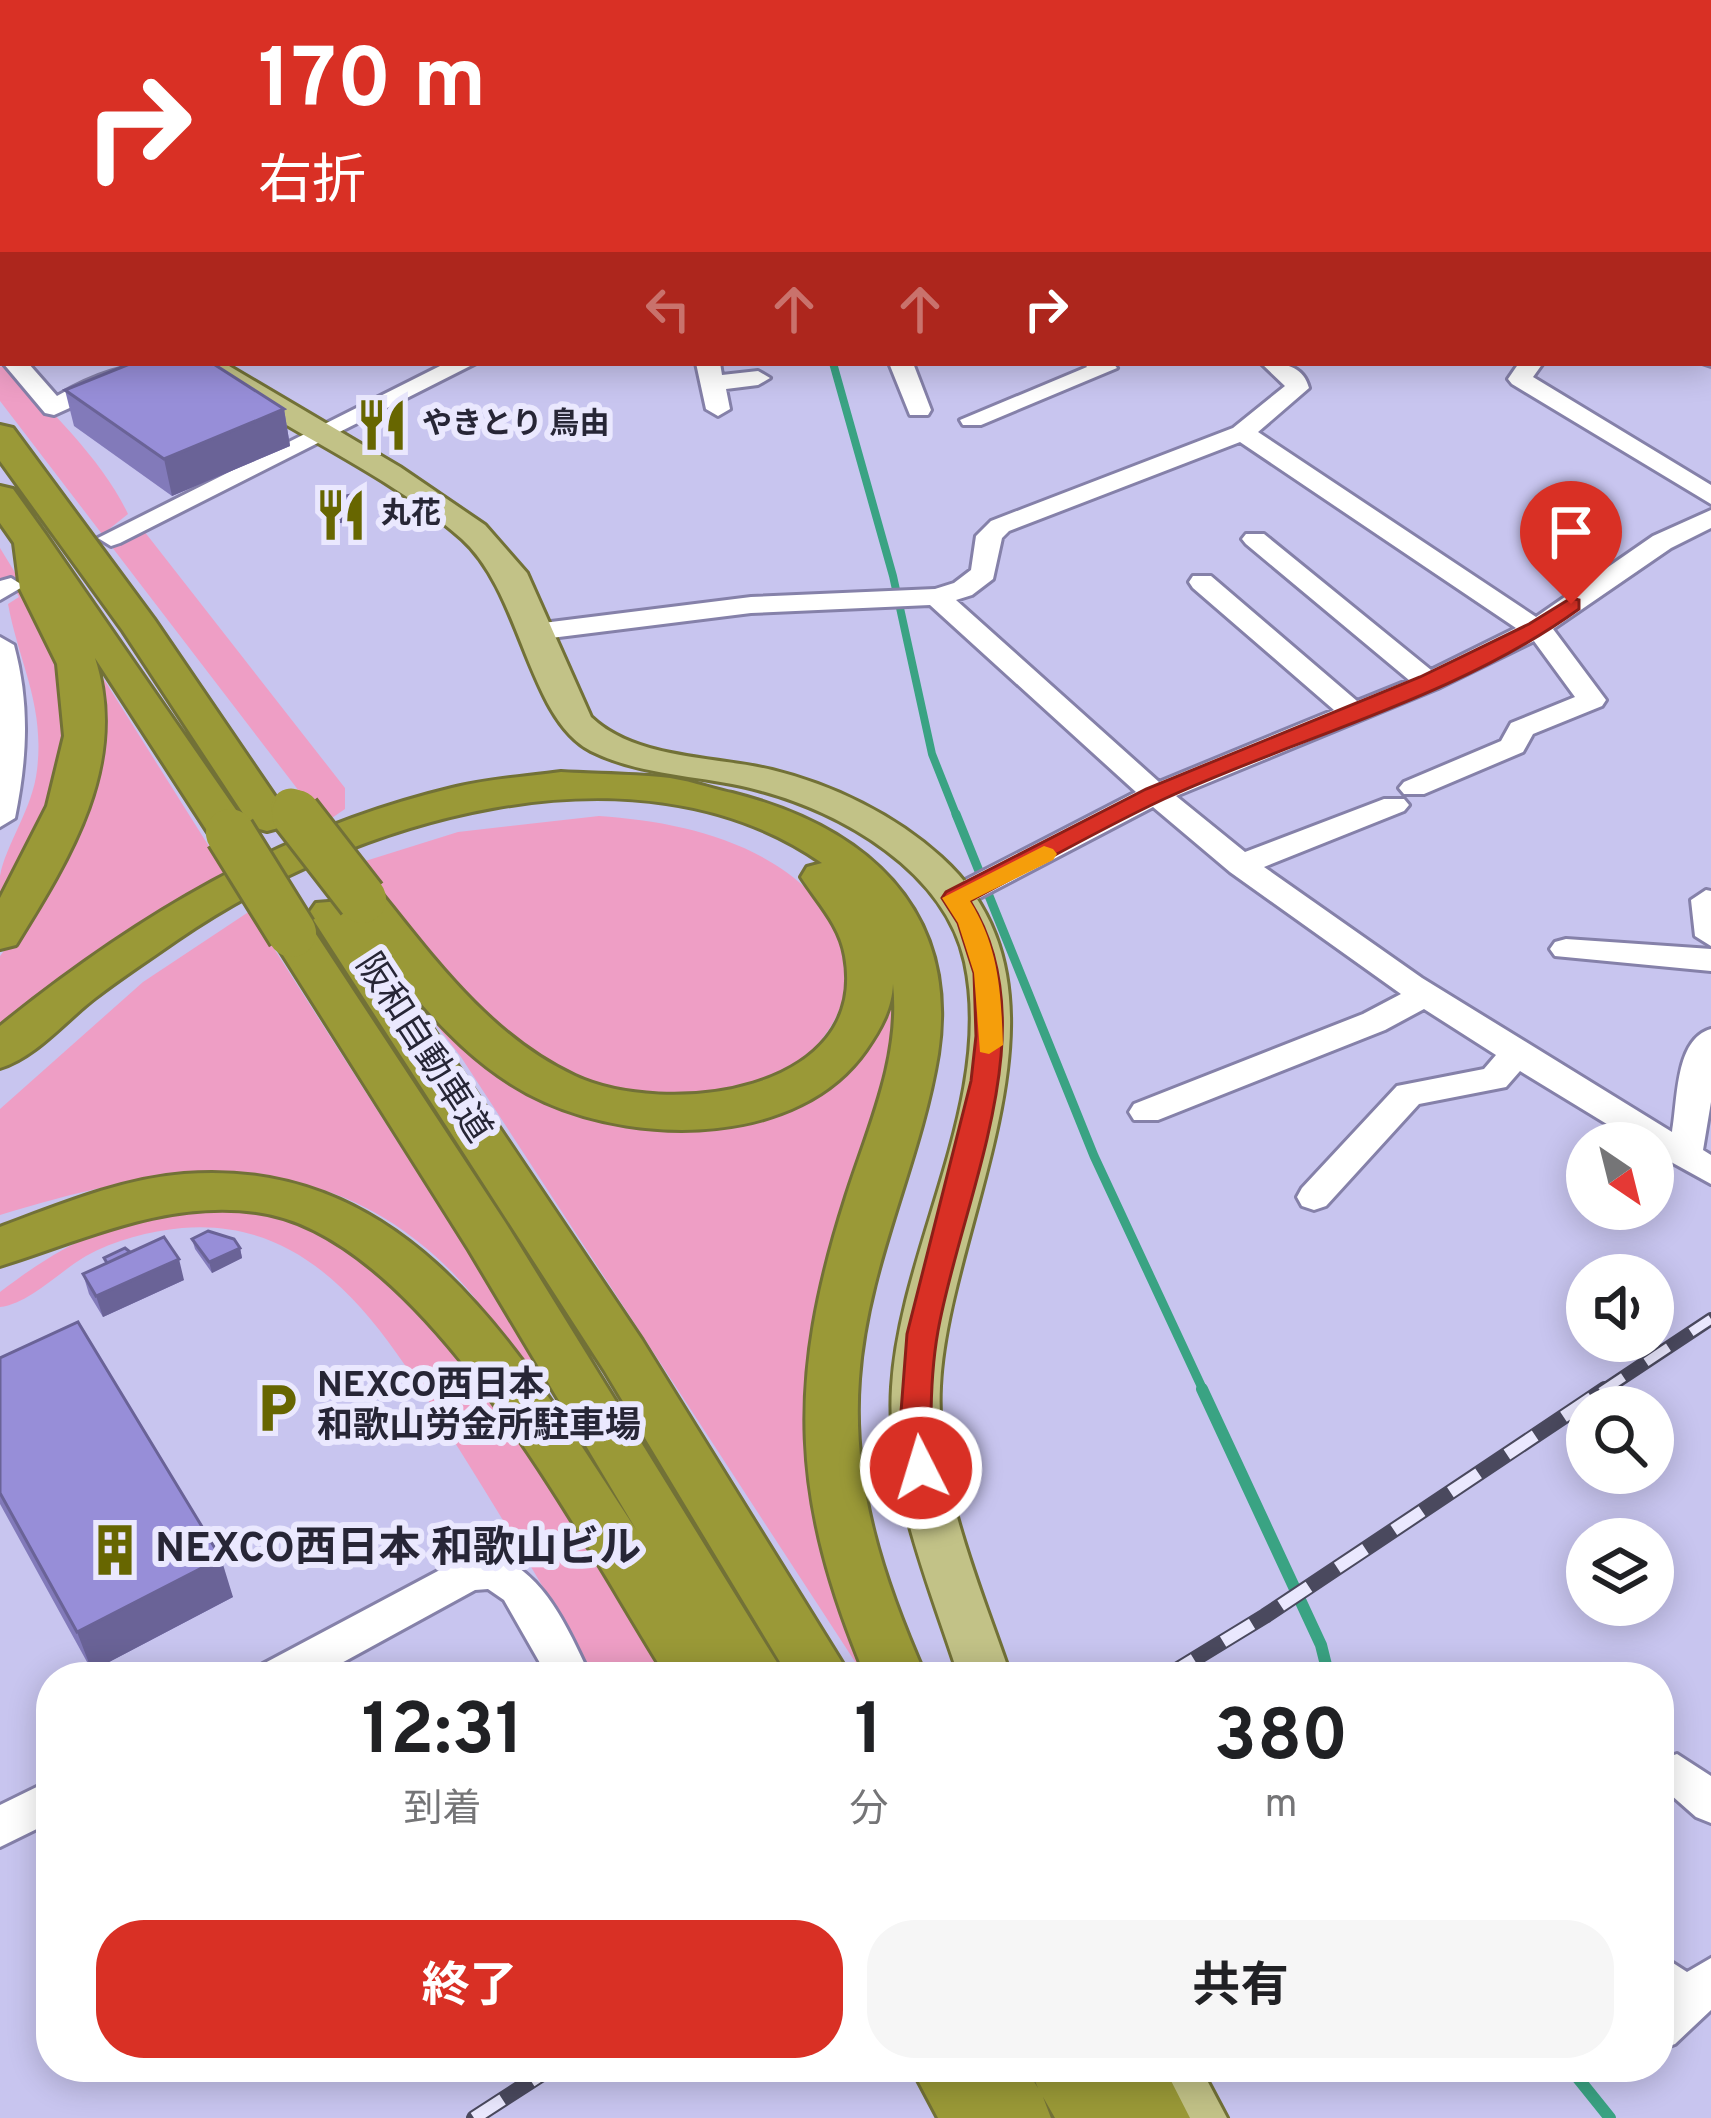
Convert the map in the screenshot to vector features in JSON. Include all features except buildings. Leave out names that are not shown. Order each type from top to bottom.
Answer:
[{"type":"highway","points":[[0,436],[140,627],[262,819],[329,915],[445,999],[499,1051],[555,1088],[612,1107],[700,1113],[728,1109],[774,1093],[835,1056],[858,1027],[871,998],[869,941],[851,907],[820,874],[782,847],[716,820],[669,811],[608,806],[536,811],[411,835],[330,862],[264,892],[140,968],[0,1084]]},
{"type":"highway","name":"阪和自動車道","points":[[0,497],[163,727],[262,819],[329,915],[487,1235],[779,1662]]},
{"type":"highway","points":[[0,934],[59,829],[77,780],[85,726],[80,670],[62,626],[39,589],[33,543]]},
{"type":"highway","points":[[0,1052],[75,988],[197,904],[315,845],[419,812],[520,791],[648,788],[737,805],[828,845],[869,881],[901,926],[916,994],[910,1073],[842,1294],[830,1375],[834,1502],[853,1577],[884,1652]]},
{"type":"highway","points":[[0,1247],[71,1217],[149,1195],[232,1191],[290,1200],[360,1228],[412,1267],[458,1313],[523,1402],[690,1662]]},
{"type":"highway","points":[[0,1268],[73,1223],[149,1195]]},
{"type":"highway","points":[[954,2082],[976,2118]]},
{"type":"highway","points":[[996,2082],[1017,2118]]},
{"type":"highway","points":[[1072,2082],[1094,2118]]},
{"type":"highway","points":[[1135,2082],[1156,2118]]},
{"type":"main road","points":[[207,366],[389,474],[473,532],[510,573],[575,721],[590,736],[654,758],[763,779],[824,800],[976,889],[971,923],[987,973],[990,1036],[984,1081],[922,1334],[916,1425],[921,1468],[980,1662]]},
{"type":"main road","points":[[1175,2082],[1197,2118]]},
{"type":"street","points":[[18,366],[54,408],[98,383],[148,366]]},
{"type":"street","points":[[111,538],[458,366]]},
{"type":"street","points":[[902,366],[919,410]]},
{"type":"street","points":[[972,420],[1105,368],[1101,366]]},
{"type":"street","points":[[536,632],[751,605],[938,597],[963,589],[984,573],[989,536],[1000,526],[1242,433],[1297,388],[1296,381],[1277,366]]},
{"type":"street","points":[[1529,366],[1520,379],[1711,496]]},
{"type":"street","points":[[718,409],[710,373],[758,378]]},
{"type":"street","points":[[1240,865],[1514,746],[1521,729],[1592,700],[1573,680],[1552,639],[1242,433]]},
{"type":"street","points":[[976,889],[1155,794],[1428,682],[1537,629],[1662,542],[1711,518]]},
{"type":"street","points":[[1255,539],[1428,682]]},
{"type":"street","points":[[1202,582],[1353,712]]},
{"type":"street","points":[[938,597],[1240,865],[1425,995],[1698,1163],[1704,1045],[1711,1040]]},
{"type":"street","points":[[0,645],[13,698],[14,742],[0,818]]},
{"type":"street","points":[[1706,900],[1711,936]]},
{"type":"street","points":[[1566,949],[1711,959]]},
{"type":"street","points":[[1146,1112],[1374,1022],[1425,995]]},
{"type":"street","points":[[1314,1197],[1409,1094],[1494,1079],[1518,1052]]},
{"type":"street","points":[[306,1662],[467,1575],[490,1571],[511,1579],[561,1662]]},
{"type":"street","points":[[1677,1773],[1711,1803]]},
{"type":"street","points":[[0,1827],[36,1808]]},
{"type":"shaded area","points":[[0,367],[9,367],[90,455],[128,514],[108,530],[116,542],[144,531],[345,788],[345,809],[326,822],[302,795],[0,401]]},
{"type":"shaded area","points":[[0,548],[53,650],[68,705],[70,734],[68,763],[57,795],[0,914],[0,876],[34,784],[39,747],[34,704],[8,604],[19,597],[8,577],[0,580]]},
{"type":"shaded area","points":[[93,662],[227,875],[112,942],[0,1032],[0,956],[11,942]]},
{"type":"shaded area","points":[[599,816],[683,828],[764,858],[810,892],[835,925],[846,959],[845,992],[832,1023],[811,1051],[783,1074],[749,1090],[691,1098],[619,1091],[552,1071],[520,1050],[476,1009],[359,863],[458,832]]},
{"type":"shaded area","points":[[250,911],[526,1343],[551,1392],[452,1272],[401,1229],[349,1200],[294,1182],[238,1174],[180,1176],[121,1184],[0,1215],[0,1109],[143,982]]},
{"type":"shaded area","points":[[885,979],[899,984],[889,1082],[837,1235],[864,1662],[855,1662],[461,1057],[425,1010],[427,1004],[538,1098],[571,1113],[626,1128],[689,1132],[752,1120]]},
{"type":"shaded area","points":[[171,1206],[288,1214],[377,1259],[499,1405],[655,1662],[586,1662],[477,1477],[380,1331],[315,1265],[276,1243],[232,1230],[182,1228],[145,1234],[97,1250],[33,1294],[0,1307],[0,1292],[42,1262],[101,1231]]},
{"type":"waterway","points":[[834,366],[893,576],[932,754],[957,817]]},
{"type":"waterway","points":[[956,814],[1094,1156],[1204,1392]]},
{"type":"waterway","points":[[1202,1389],[1325,1662]]},
{"type":"waterway","points":[[1581,2082],[1610,2118]]},
{"type":"railway","points":[[1610,1386],[1711,1319]]},
{"type":"railway","points":[[1190,1662],[1566,1415]]},
{"type":"railway","points":[[474,2118],[530,2082]]},
{"type":"slow traffic","points":[[989,1045],[987,973],[971,923],[955,898],[1044,854]]},
{"type":"place","name":"やきとり 鳥由","points":[[382,425]]},
{"type":"place","name":"丸花","points":[[341,515]]},
{"type":"place","name":"NEXCO西日本 和歌山労金所駐車場","points":[[277,1408]]},
{"type":"place","name":"NEXCO西日本 和歌山ビル","points":[[115,1550]]},
{"type":"route","points":[[921,1468],[916,1382],[922,1334],[984,1081],[990,1036],[987,973],[971,923],[955,898],[1155,794],[1428,682],[1537,629],[1571,604]]}]
